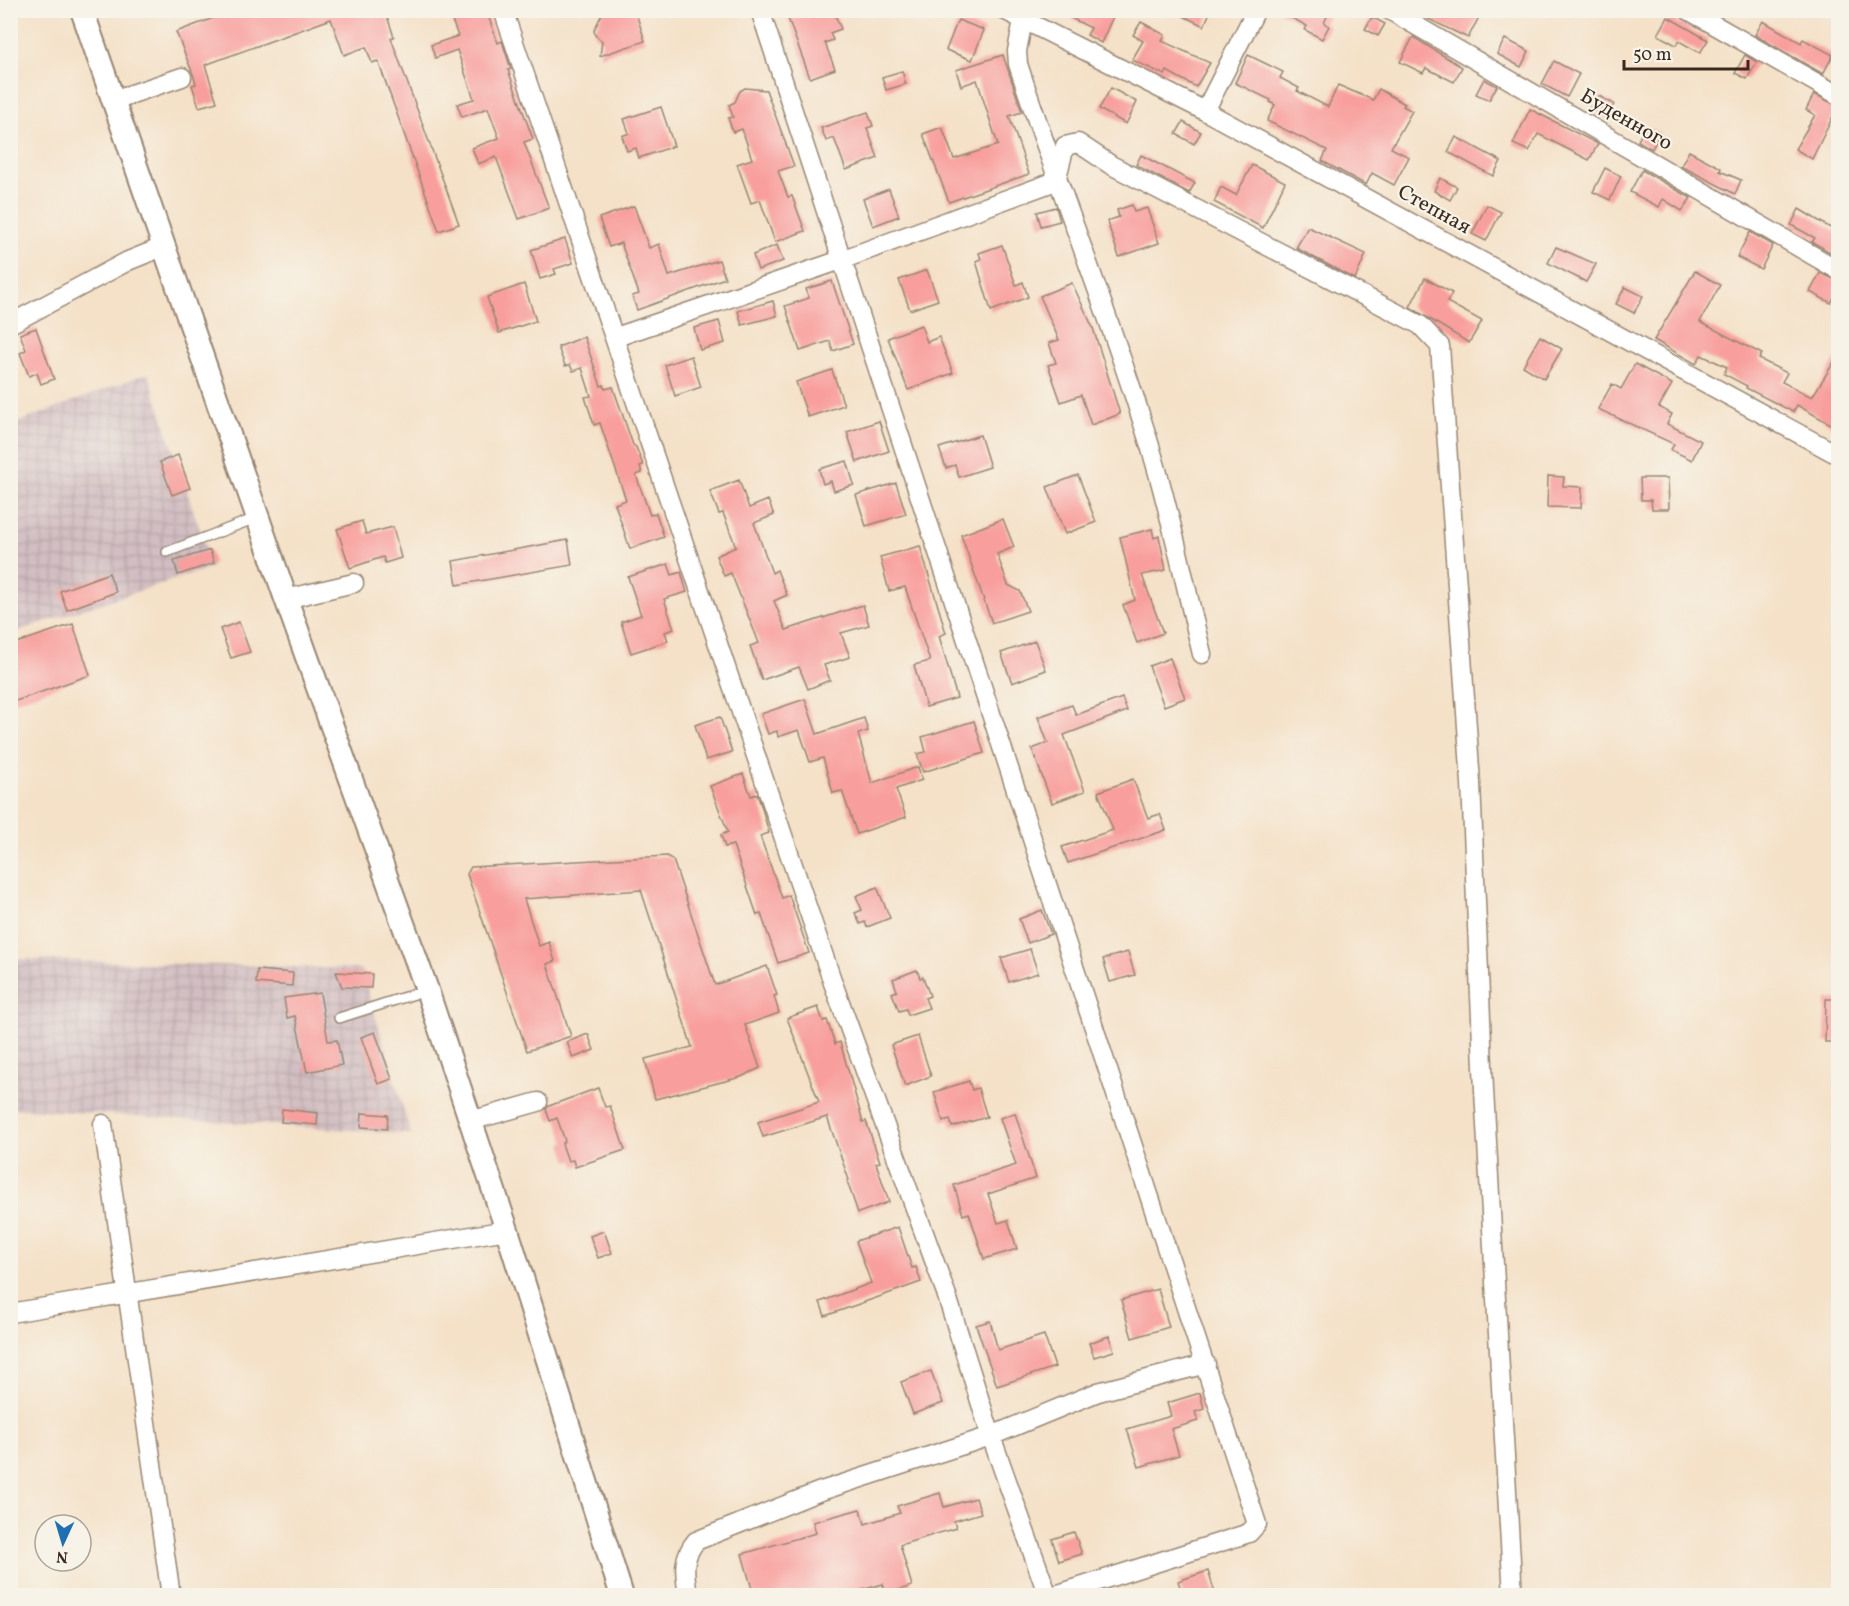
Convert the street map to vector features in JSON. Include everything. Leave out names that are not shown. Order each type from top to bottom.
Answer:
[{"type":"street","points":[[82,10],[286,599],[428,990],[507,1230],[622,1596]]},
{"type":"street","points":[[503,10],[616,337],[661,479],[833,983],[946,1293],[991,1436],[1050,1596],[1249,1533],[1257,1524],[760,10]]},
{"type":"street","name":"Степная","points":[[1004,10],[1205,111],[1839,455]]},
{"type":"street","points":[[1205,111],[1256,10]]},
{"type":"street","name":"Буденного","points":[[1389,10],[1839,270]]},
{"type":"street","points":[[1688,10],[1839,95]]},
{"type":"street","points":[[1023,20],[1017,51],[1018,64],[1056,181],[1105,312],[1151,448],[1202,654]]},
{"type":"street","points":[[114,100],[182,77]]},
{"type":"street","points":[[1056,181],[1065,146],[1078,143],[1112,165],[1420,325],[1440,346],[1471,783],[1484,1090],[1513,1596]]},
{"type":"street","points":[[616,337],[841,260],[1056,181]]},
{"type":"street","points":[[10,324],[128,261],[165,246]]},
{"type":"street","points":[[286,599],[354,583]]},
{"type":"street","points":[[470,1121],[538,1102]]},
{"type":"street","points":[[103,1124],[171,1596]]},
{"type":"street","points":[[10,1313],[507,1230]]},
{"type":"street","points":[[688,1596],[684,1564],[687,1552],[696,1541],[818,1492],[991,1436],[1098,1392],[1206,1364]]},
{"type":"lane","points":[[167,552],[259,518]]},
{"type":"lane","points":[[339,1018],[428,990]]},
{"type":"shaded area","points":[[148,373],[212,567],[11,633],[11,425]]},
{"type":"shaded area","points":[[10,959],[361,969],[411,1134],[11,1108]]},
{"type":"building","points":[[235,10],[385,10],[394,37],[391,38],[459,224],[439,231],[378,61],[372,63],[366,47],[344,55],[331,19],[205,65],[217,102],[199,107],[192,85],[196,84],[193,74],[176,32]]},
{"type":"building","points":[[448,10],[486,10],[498,43],[502,41],[511,69],[508,70],[533,139],[524,142],[549,208],[519,219],[496,157],[478,164],[472,148],[499,138],[488,108],[462,117],[457,104],[474,99],[457,50],[435,58],[431,45],[458,36]]},
{"type":"building","points":[[604,10],[635,10],[645,41],[600,56],[602,41],[595,35],[594,30]]},
{"type":"building","points":[[785,10],[833,10],[841,29],[830,33],[833,40],[825,43],[835,69],[810,78]]},
{"type":"building","points":[[1055,10],[1116,10],[1101,43],[1087,35],[1091,28]]},
{"type":"building","points":[[1171,10],[1211,10],[1204,26]]},
{"type":"building","points":[[1277,10],[1330,10],[1324,23],[1329,26],[1322,39],[1305,30],[1307,26]]},
{"type":"building","points":[[1425,10],[1466,10],[1479,17],[1468,38],[1422,16]]},
{"type":"building","points":[[1372,17],[1385,24],[1378,36],[1365,29]]},
{"type":"building","points":[[1668,17],[1708,40],[1700,53],[1679,41],[1676,45],[1658,35]]},
{"type":"building","points":[[958,20],[984,30],[972,60],[946,50]]},
{"type":"building","points":[[1763,21],[1801,43],[1803,39],[1833,55],[1823,74],[1755,35]]},
{"type":"building","points":[[1141,22],[1165,35],[1162,41],[1210,63],[1196,87],[1167,71],[1165,75],[1132,60],[1143,41],[1133,35]]},
{"type":"building","points":[[1413,37],[1462,67],[1454,82],[1426,68],[1423,73],[1400,62]]},
{"type":"building","points":[[1505,39],[1529,51],[1521,67],[1497,54]]},
{"type":"building","points":[[1003,55],[1022,112],[1009,116],[1029,174],[949,202],[923,134],[942,127],[954,159],[998,145],[977,80],[961,86],[956,70]]},
{"type":"building","points":[[1248,55],[1283,72],[1280,78],[1299,88],[1297,91],[1328,107],[1338,85],[1373,100],[1379,89],[1405,104],[1403,106],[1412,111],[1391,148],[1409,157],[1394,185],[1372,173],[1366,185],[1322,161],[1327,150],[1267,121],[1275,105],[1270,102],[1271,100],[1235,83]]},
{"type":"building","points":[[1745,55],[1757,62],[1747,79],[1735,73]]},
{"type":"building","points":[[1554,61],[1579,74],[1567,97],[1542,84]]},
{"type":"building","points":[[902,71],[906,84],[886,90],[882,77]]},
{"type":"building","points":[[1484,79],[1497,86],[1489,100],[1476,94]]},
{"type":"building","points":[[745,88],[766,90],[794,166],[778,171],[788,197],[792,196],[805,231],[775,242],[760,200],[751,203],[737,164],[752,159],[742,129],[733,132],[728,118],[733,117],[729,105],[735,102],[740,91]]},
{"type":"building","points":[[1111,88],[1137,102],[1126,124],[1099,109]]},
{"type":"building","points":[[1814,94],[1838,106],[1812,159],[1795,149],[1815,115],[1806,110]]},
{"type":"building","points":[[1599,96],[1614,104],[1607,118],[1591,109]]},
{"type":"building","points":[[661,107],[674,146],[639,158],[636,148],[627,151],[622,136],[629,133],[624,119]]},
{"type":"building","points":[[1530,109],[1598,144],[1589,160],[1538,134],[1529,151],[1513,144]]},
{"type":"building","points":[[868,112],[873,126],[867,128],[878,158],[846,170],[834,138],[826,141],[821,128]]},
{"type":"building","points":[[1183,122],[1201,132],[1194,144],[1176,134]]},
{"type":"building","points":[[1645,126],[1660,133],[1652,149],[1638,141]]},
{"type":"building","points":[[1456,137],[1501,161],[1493,176],[1448,152]]},
{"type":"building","points":[[1689,151],[1721,168],[1720,171],[1741,180],[1735,194],[1681,166]]},
{"type":"building","points":[[1141,155],[1195,183],[1189,193],[1136,165]]},
{"type":"building","points":[[1252,165],[1285,182],[1263,228],[1214,202],[1221,187],[1236,195]]},
{"type":"building","points":[[1605,168],[1621,176],[1610,200],[1593,192]]},
{"type":"building","points":[[1642,170],[1691,198],[1682,211],[1663,199],[1659,207],[1630,192]]},
{"type":"building","points":[[1440,178],[1457,187],[1450,200],[1434,191]]},
{"type":"building","points":[[889,189],[899,216],[873,226],[863,199]]},
{"type":"building","points":[[1132,205],[1134,212],[1147,208],[1159,243],[1119,257],[1107,221],[1119,217],[1117,210]]},
{"type":"building","points":[[1487,205],[1501,212],[1486,241],[1472,234]]},
{"type":"building","points":[[634,206],[649,248],[659,244],[669,276],[719,260],[725,278],[637,310],[632,296],[639,294],[621,243],[609,247],[599,218]]},
{"type":"building","points":[[1056,207],[1060,221],[1041,226],[1037,212]]},
{"type":"building","points":[[1799,209],[1839,233],[1839,257],[1812,242],[1815,238],[1791,225]]},
{"type":"building","points":[[1308,227],[1366,254],[1355,279],[1296,248]]},
{"type":"building","points":[[1750,232],[1773,245],[1761,269],[1737,257]]},
{"type":"building","points":[[565,239],[573,263],[554,269],[556,274],[540,279],[531,250]]},
{"type":"building","points":[[777,245],[783,261],[758,270],[753,255]]},
{"type":"building","points":[[1002,245],[1016,285],[1023,282],[1028,297],[991,311],[976,261],[981,259],[979,253]]},
{"type":"building","points":[[1556,247],[1596,264],[1586,282],[1548,263]]},
{"type":"building","points":[[927,270],[938,300],[910,310],[899,280]]},
{"type":"building","points":[[1695,271],[1720,285],[1700,322],[1762,354],[1759,359],[1787,373],[1782,382],[1812,397],[1839,354],[1839,429],[1797,405],[1793,412],[1746,388],[1747,386],[1724,374],[1727,367],[1701,355],[1696,364],[1654,340]]},
{"type":"building","points":[[1820,273],[1839,281],[1839,287],[1831,303],[1810,292]]},
{"type":"building","points":[[1425,278],[1452,293],[1447,302],[1482,321],[1469,343],[1410,307]]},
{"type":"building","points":[[832,281],[853,344],[833,351],[830,341],[800,351],[785,306],[809,298],[806,289]]},
{"type":"building","points":[[1072,283],[1093,328],[1120,414],[1091,425],[1081,395],[1061,402],[1048,365],[1056,363],[1049,343],[1059,340],[1040,296]]},
{"type":"building","points":[[524,284],[536,321],[499,333],[487,297]]},
{"type":"building","points":[[1625,287],[1643,296],[1634,313],[1616,304]]},
{"type":"building","points":[[773,301],[777,316],[742,325],[738,311]]},
{"type":"building","points":[[719,321],[725,343],[700,350],[694,328]]},
{"type":"building","points":[[921,325],[927,342],[939,337],[953,373],[908,390],[888,338]]},
{"type":"building","points":[[36,328],[54,379],[41,384],[37,373],[29,376],[20,353],[26,350],[20,334]]},
{"type":"building","points":[[1540,336],[1562,349],[1544,379],[1523,366]]},
{"type":"building","points":[[584,337],[601,386],[604,385],[605,389],[613,387],[633,445],[643,465],[640,466],[642,473],[636,475],[650,515],[656,513],[664,537],[630,549],[615,504],[626,500],[600,423],[594,425],[585,397],[591,396],[582,368],[573,371],[570,365],[565,366],[558,347]]},
{"type":"building","points":[[691,356],[701,387],[675,396],[665,365]]},
{"type":"building","points":[[1635,364],[1672,384],[1659,407],[1672,414],[1667,424],[1701,441],[1692,460],[1671,450],[1674,444],[1598,409],[1612,384],[1621,389]]},
{"type":"building","points":[[832,370],[844,405],[808,417],[796,382]]},
{"type":"building","points":[[879,421],[889,451],[857,462],[847,432]]},
{"type":"building","points":[[980,435],[990,467],[959,477],[955,465],[946,468],[939,448]]},
{"type":"building","points":[[178,455],[190,488],[172,495],[160,462]]},
{"type":"building","points":[[847,461],[854,485],[834,491],[831,481],[823,484],[819,469]]},
{"type":"building","points":[[1078,475],[1096,522],[1065,534],[1047,487]]},
{"type":"building","points":[[1548,476],[1564,477],[1563,486],[1582,487],[1581,508],[1547,507]]},
{"type":"building","points":[[1640,478],[1668,478],[1669,509],[1652,509],[1651,500],[1641,500]]},
{"type":"building","points":[[739,480],[749,508],[768,500],[774,515],[754,523],[772,573],[777,570],[787,595],[774,601],[786,630],[863,605],[869,625],[841,633],[850,657],[824,665],[830,680],[808,689],[799,667],[762,680],[750,646],[759,643],[731,573],[724,576],[716,556],[736,547],[723,513],[719,514],[710,491]]},
{"type":"building","points":[[896,483],[906,514],[866,526],[856,495]]},
{"type":"building","points":[[1003,519],[1014,547],[997,554],[1008,585],[1020,591],[1028,611],[992,623],[961,535]]},
{"type":"building","points":[[362,521],[366,534],[393,527],[401,558],[385,563],[383,557],[350,568],[337,529]]},
{"type":"building","points":[[1152,529],[1154,538],[1159,536],[1166,570],[1142,575],[1163,633],[1137,643],[1123,605],[1135,600],[1120,537]]},
{"type":"building","points":[[568,540],[572,565],[457,585],[453,561]]},
{"type":"building","points":[[920,546],[946,633],[939,636],[957,698],[926,707],[914,665],[930,661],[905,587],[889,591],[880,557]]},
{"type":"building","points":[[210,550],[214,563],[178,575],[174,561]]},
{"type":"building","points":[[668,564],[672,575],[681,572],[687,592],[664,599],[674,629],[665,632],[668,641],[631,653],[621,622],[641,615],[628,577]]},
{"type":"building","points":[[109,573],[116,592],[67,610],[60,591]]},
{"type":"building","points":[[239,622],[250,652],[231,658],[220,629]]},
{"type":"building","points":[[73,624],[90,675],[10,703],[10,645]]},
{"type":"building","points":[[1035,641],[1046,670],[1012,683],[1001,653]]},
{"type":"building","points":[[1170,658],[1185,698],[1164,706],[1149,666]]},
{"type":"building","points":[[1122,698],[1127,711],[1064,735],[1085,791],[1052,803],[1032,749],[1048,743],[1038,717],[1072,705],[1076,715]]},
{"type":"building","points":[[805,699],[817,734],[864,718],[868,731],[858,734],[872,783],[918,767],[922,780],[896,789],[906,817],[857,834],[842,791],[833,793],[823,758],[810,762],[799,730],[778,737],[777,731],[768,734],[761,714]]},
{"type":"building","points":[[720,717],[732,752],[706,760],[695,725]]},
{"type":"building","points":[[974,721],[984,753],[923,772],[917,754],[926,752],[922,737]]},
{"type":"building","points":[[743,774],[751,796],[757,794],[762,808],[769,833],[760,836],[782,898],[789,895],[809,953],[778,963],[761,914],[757,915],[733,845],[725,847],[721,835],[728,832],[710,786]]},
{"type":"building","points":[[1133,779],[1148,818],[1160,814],[1166,830],[1068,863],[1062,847],[1113,830],[1098,792]]},
{"type":"building","points":[[667,856],[673,860],[715,985],[767,966],[777,995],[774,996],[779,1013],[745,1025],[760,1068],[741,1077],[655,1099],[645,1059],[692,1047],[641,890],[524,899],[539,946],[549,942],[555,961],[547,964],[571,1036],[527,1051],[467,874],[471,867]]},
{"type":"building","points":[[877,887],[890,918],[867,927],[865,922],[860,924],[855,913],[862,910],[856,896]]},
{"type":"building","points":[[1042,910],[1051,934],[1028,943],[1019,919]]},
{"type":"building","points":[[1030,949],[1038,973],[1009,982],[1001,958]]},
{"type":"building","points":[[1128,952],[1135,975],[1110,982],[1103,959]]},
{"type":"building","points":[[257,970],[293,973],[292,986],[256,983]]},
{"type":"building","points":[[917,970],[920,978],[923,977],[930,996],[925,998],[929,1008],[908,1015],[906,1009],[899,1011],[892,993],[897,991],[893,979]]},
{"type":"building","points":[[336,972],[372,974],[371,988],[342,987]]},
{"type":"building","points":[[320,993],[328,1041],[337,1040],[342,1065],[307,1072],[295,1016],[287,1018],[284,998]]},
{"type":"building","points":[[1826,999],[1839,999],[1839,1042],[1825,1042]]},
{"type":"building","points":[[818,1007],[823,1021],[827,1020],[835,1044],[840,1042],[863,1122],[866,1121],[880,1162],[876,1163],[889,1202],[858,1213],[827,1117],[763,1137],[758,1122],[819,1102],[787,1018]]},
{"type":"building","points":[[375,1032],[392,1079],[378,1084],[361,1037]]},
{"type":"building","points":[[588,1034],[594,1050],[573,1058],[567,1042]]},
{"type":"building","points":[[918,1036],[931,1076],[905,1086],[891,1045]]},
{"type":"building","points":[[969,1081],[972,1090],[978,1088],[987,1117],[952,1127],[950,1119],[943,1121],[934,1092]]},
{"type":"building","points":[[598,1088],[605,1107],[610,1106],[625,1150],[575,1167],[573,1160],[568,1161],[562,1144],[565,1141],[557,1118],[550,1121],[546,1109]]},
{"type":"building","points":[[282,1109],[318,1113],[317,1125],[281,1122]]},
{"type":"building","points":[[362,1113],[388,1115],[387,1129],[361,1127]]},
{"type":"building","points":[[1015,1113],[1036,1178],[988,1194],[998,1223],[1008,1220],[1017,1249],[984,1259],[969,1213],[963,1215],[954,1185],[1016,1165],[1000,1118]]},
{"type":"building","points":[[898,1227],[912,1268],[916,1267],[921,1282],[825,1316],[820,1302],[871,1283],[856,1241]]},
{"type":"building","points":[[604,1231],[612,1253],[598,1258],[590,1236]]},
{"type":"building","points":[[1158,1289],[1169,1327],[1132,1338],[1121,1300]]},
{"type":"building","points":[[990,1321],[998,1350],[1044,1335],[1055,1367],[997,1386],[976,1325]]},
{"type":"building","points":[[1109,1336],[1114,1351],[1094,1357],[1089,1343]]},
{"type":"building","points":[[931,1371],[943,1403],[913,1414],[901,1382]]},
{"type":"building","points":[[1200,1393],[1204,1409],[1195,1412],[1198,1421],[1171,1429],[1179,1455],[1139,1467],[1127,1429],[1171,1416],[1167,1403]]},
{"type":"building","points":[[940,1493],[944,1507],[976,1498],[981,1513],[954,1521],[956,1528],[900,1545],[912,1586],[886,1594],[883,1584],[848,1594],[834,1590],[814,1596],[754,1596],[742,1554],[816,1533],[813,1522],[860,1509],[865,1524],[900,1513],[897,1506]]},
{"type":"building","points":[[1074,1532],[1082,1554],[1059,1561],[1052,1539]]},
{"type":"building","points":[[1208,1571],[1216,1596],[1183,1596],[1178,1581]]}]
